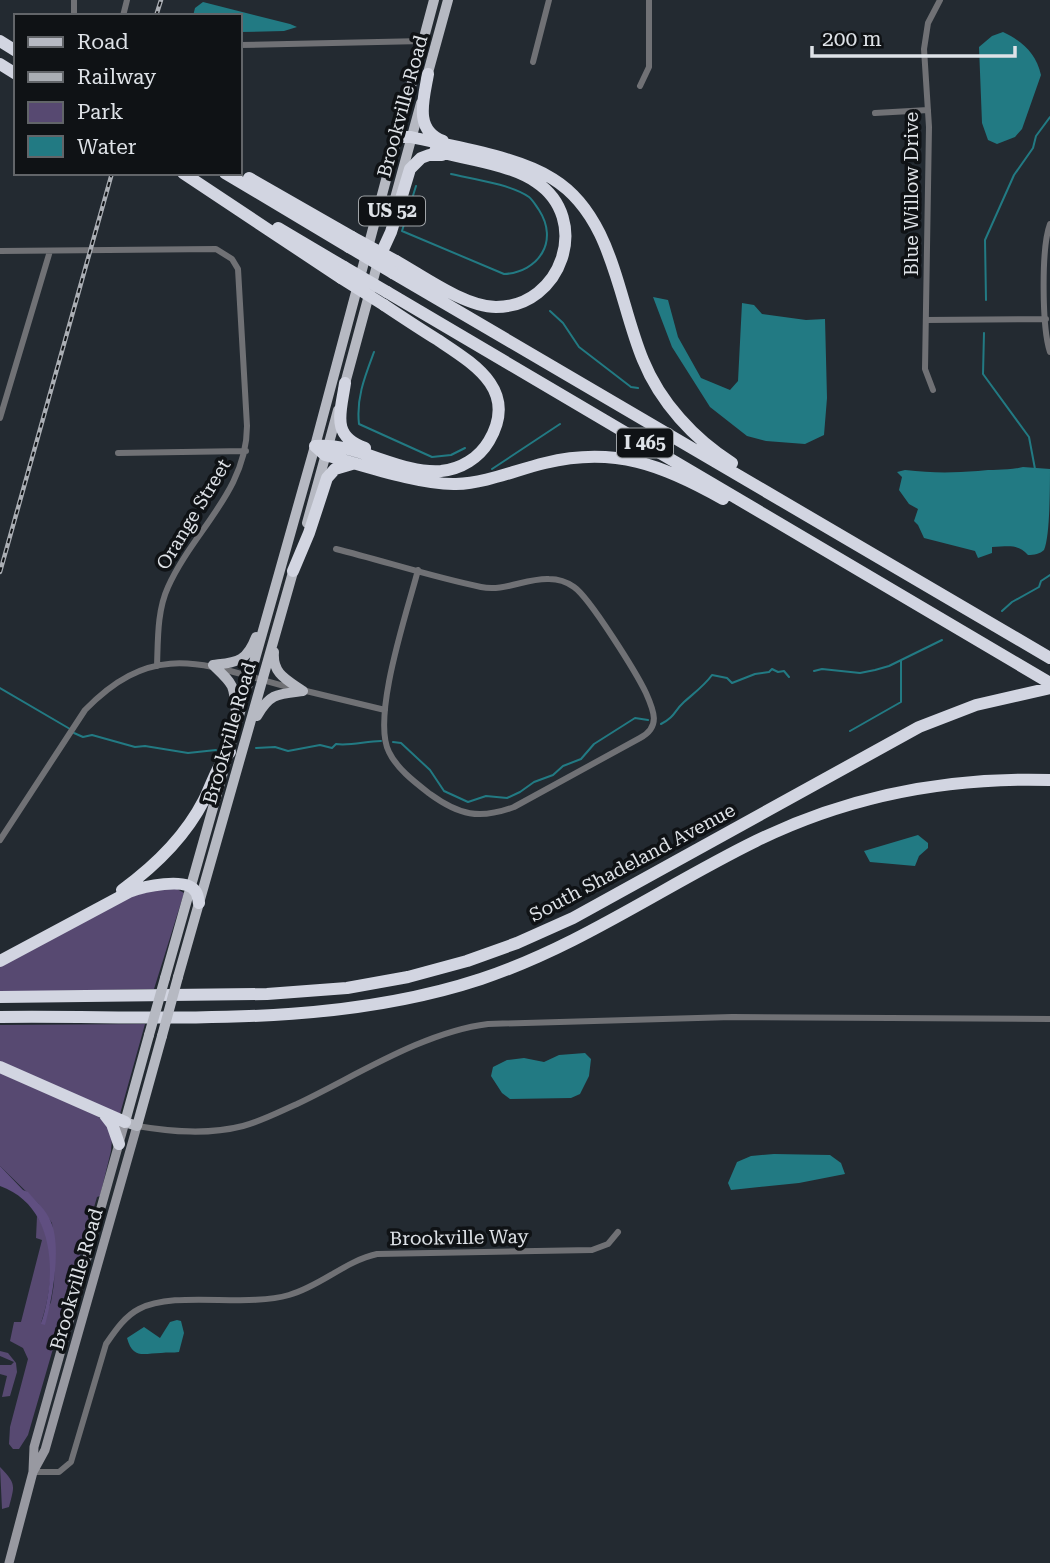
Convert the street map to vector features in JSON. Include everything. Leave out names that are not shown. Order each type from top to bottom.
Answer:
[{"type":"highway","points":[[394,267],[462,298],[493,307],[508,306],[524,302],[546,287],[565,253],[564,220],[552,197],[540,184],[526,176],[462,153],[437,138],[424,124],[422,113],[428,74]]},
{"type":"highway","points":[[407,139],[542,172],[563,185],[578,199],[600,232],[643,363],[666,400],[705,444],[774,495]]},
{"type":"highway","points":[[380,256],[391,232],[413,165],[429,155],[462,153]]},
{"type":"highway","name":"US 52","points":[[242,174],[351,242]]},
{"type":"highway","name":"I 465","points":[[187,175],[385,298],[796,534]]},
{"type":"highway","name":"I 465","points":[[229,175],[394,267],[1050,658]]},
{"type":"highway","name":"US 52","points":[[345,383],[340,424],[347,440],[355,445],[424,470],[442,471],[468,462],[484,449],[497,421],[496,397],[491,383],[479,368],[385,298]]},
{"type":"highway","points":[[323,449],[360,464],[426,481],[456,484],[578,457],[631,459],[676,474],[746,512],[796,534],[1050,682]]},
{"type":"highway","points":[[323,449],[424,470]]},
{"type":"highway","points":[[293,571],[327,478],[341,466],[360,464]]},
{"type":"highway","name":"South Shadeland Avenue","points":[[0,997],[294,993],[373,984],[450,966],[517,943],[573,918],[919,727],[965,709],[1050,688]]},
{"type":"highway","points":[[99,907],[149,868],[177,840],[195,815],[222,760],[230,751]]},
{"type":"highway","name":"South Shadeland Avenue","points":[[0,1017],[276,1015],[346,1010],[403,1000],[481,979],[557,949],[742,848],[829,811],[884,796],[948,784],[1050,779]]},
{"type":"highway","points":[[0,961],[99,907],[142,887],[173,883],[191,887],[196,891],[199,903]]},
{"type":"highway","points":[[0,1067],[131,1124]]},
{"type":"highway","points":[[99,1111],[112,1124],[119,1143]]},
{"type":"main road","name":"Brookville Road","points":[[33,1472],[46,1450],[131,1124],[149,1035],[267,616],[345,383],[380,256],[407,139],[424,41],[435,0]]},
{"type":"main road","name":"Brookville Road","points":[[9,1563],[33,1472],[34,1447],[119,1143],[131,1124],[162,1036],[293,571],[323,449],[407,139],[448,0]]},
{"type":"main road","points":[[213,666],[242,659],[253,646],[267,616]]},
{"type":"main road","points":[[275,634],[273,658],[276,670],[303,691]]},
{"type":"main road","points":[[213,666],[234,689],[237,724]]},
{"type":"main road","points":[[249,730],[263,705],[273,696],[303,691]]},
{"type":"street","points":[[533,62],[549,0]]},
{"type":"street","points":[[640,86],[649,67],[649,0]]},
{"type":"street","name":"Blue Willow Drive","points":[[933,390],[925,369],[928,110],[924,47],[929,23],[940,0]]},
{"type":"street","points":[[242,45],[424,41]]},
{"type":"street","points":[[875,113],[928,110]]},
{"type":"street","points":[[1050,224],[1045,248],[1046,319],[1050,352]]},
{"type":"street","name":"Orange Street","points":[[50,251],[216,249],[228,255],[238,269],[241,289],[246,451],[236,480],[167,588],[160,616],[156,666]]},
{"type":"street","points":[[0,251],[50,251],[0,418]]},
{"type":"street","points":[[926,320],[1046,319]]},
{"type":"street","points":[[118,453],[246,451]]},
{"type":"street","points":[[336,549],[418,570],[488,588],[543,579],[561,581],[576,589],[594,610],[644,689],[654,713],[654,724],[645,736],[529,801],[500,812],[478,814],[446,806],[420,786],[396,762],[387,747],[385,710],[418,570]]},
{"type":"street","points":[[0,840],[78,720],[100,694],[118,681],[140,671],[181,663],[213,666],[385,710]]},
{"type":"street","points":[[131,1124],[179,1132],[207,1132],[245,1126],[274,1115],[432,1037],[488,1024],[732,1017],[1050,1019]]},
{"type":"street","name":"Brookville Way","points":[[33,1472],[59,1472],[71,1462],[106,1344],[122,1323],[140,1309],[171,1301],[257,1301],[287,1296],[316,1285],[356,1261],[377,1254],[592,1250],[608,1244],[618,1232]]},
{"type":"green space","points":[[177,889],[184,893],[154,989],[0,992],[0,966],[121,900],[153,890]]},
{"type":"green space","points":[[145,1024],[120,1114],[0,1064],[0,1025]]},
{"type":"green space","points":[[0,1071],[97,1115],[109,1128],[112,1139],[100,1196],[97,1197],[28,1435],[19,1449],[13,1449],[9,1444],[10,1427],[28,1359],[23,1348],[10,1341],[14,1322],[21,1322],[42,1240],[36,1238],[37,1216],[48,1241],[51,1269],[48,1297],[41,1323],[51,1302],[55,1250],[52,1223],[38,1203],[0,1166]]},
{"type":"green space","points":[[0,1351],[8,1353],[16,1363],[17,1372],[10,1396],[2,1397],[7,1376],[0,1374],[0,1365],[11,1365],[14,1362],[0,1356]]},
{"type":"green space","points":[[0,1467],[13,1485],[9,1507],[2,1509]]},
{"type":"shaded area","points":[[0,1166],[41,1206],[54,1233],[55,1274],[45,1325],[41,1324],[49,1285],[48,1244],[32,1209],[18,1196],[0,1186]]},
{"type":"water","points":[[203,2],[297,27],[284,31],[242,32],[242,14],[194,14],[195,8]]},
{"type":"water","points":[[1003,32],[1027,49],[1036,60],[1041,75],[1022,129],[1015,137],[997,144],[988,140],[982,123],[979,47],[992,36]]},
{"type":"water","points":[[653,297],[668,300],[678,337],[701,378],[730,390],[738,381],[742,303],[754,305],[762,314],[806,320],[825,319],[827,398],[824,435],[805,444],[766,441],[747,436],[710,407],[672,347]]},
{"type":"water","points":[[1023,467],[1050,469],[1046,544],[1044,550],[1035,554],[1028,555],[1016,547],[992,547],[992,553],[978,558],[975,551],[924,538],[914,521],[918,509],[909,504],[899,490],[902,477],[897,472],[905,470],[950,472]]},
{"type":"water","points":[[918,835],[928,843],[928,848],[919,856],[915,866],[870,862],[864,851]]},
{"type":"water","points":[[585,1053],[591,1059],[589,1076],[580,1094],[571,1098],[510,1099],[502,1093],[491,1076],[493,1067],[507,1060],[524,1058],[544,1062],[559,1055]]},
{"type":"water","points":[[830,1155],[841,1163],[845,1174],[799,1183],[731,1190],[728,1183],[737,1162],[751,1156]]},
{"type":"water","points":[[181,1321],[184,1333],[179,1352],[140,1354],[129,1345],[127,1338],[144,1327],[160,1338],[170,1322]]},
{"type":"waterway","points":[[986,300],[985,240],[1014,175],[1050,117]]},
{"type":"waterway","points":[[416,186],[402,231],[504,274],[527,268],[536,261],[546,243],[547,233],[545,222],[530,198],[502,185],[451,174]]},
{"type":"waterway","points":[[550,311],[563,323],[579,347],[631,387],[638,388]]},
{"type":"waterway","points":[[984,333],[983,374],[1029,437],[1035,469]]},
{"type":"waterway","points":[[374,352],[360,396],[359,424],[432,457],[451,455],[465,448]]},
{"type":"waterway","points":[[492,469],[560,424]]},
{"type":"waterway","points":[[1002,611],[1012,602],[1039,587],[1041,581],[1050,575]]},
{"type":"waterway","points":[[814,671],[822,669],[860,673],[875,670],[942,640]]},
{"type":"waterway","points":[[850,731],[901,702],[901,660]]},
{"type":"waterway","points":[[661,724],[712,675],[727,678],[732,683],[772,669],[784,671],[789,677]]},
{"type":"waterway","points":[[0,688],[70,729]]},
{"type":"waterway","points":[[393,742],[401,743],[430,770],[444,791],[468,802],[486,796],[507,798],[534,782],[553,775],[563,766],[581,759],[594,744],[635,718],[648,720]]},
{"type":"waterway","points":[[74,733],[135,747],[145,746],[188,753],[216,750]]},
{"type":"waterway","points":[[256,748],[275,747],[288,751],[320,745],[332,748],[336,744],[381,741]]},
{"type":"railway","points":[[157,14],[161,0]]},
{"type":"railway","points":[[0,572],[111,175]]}]
